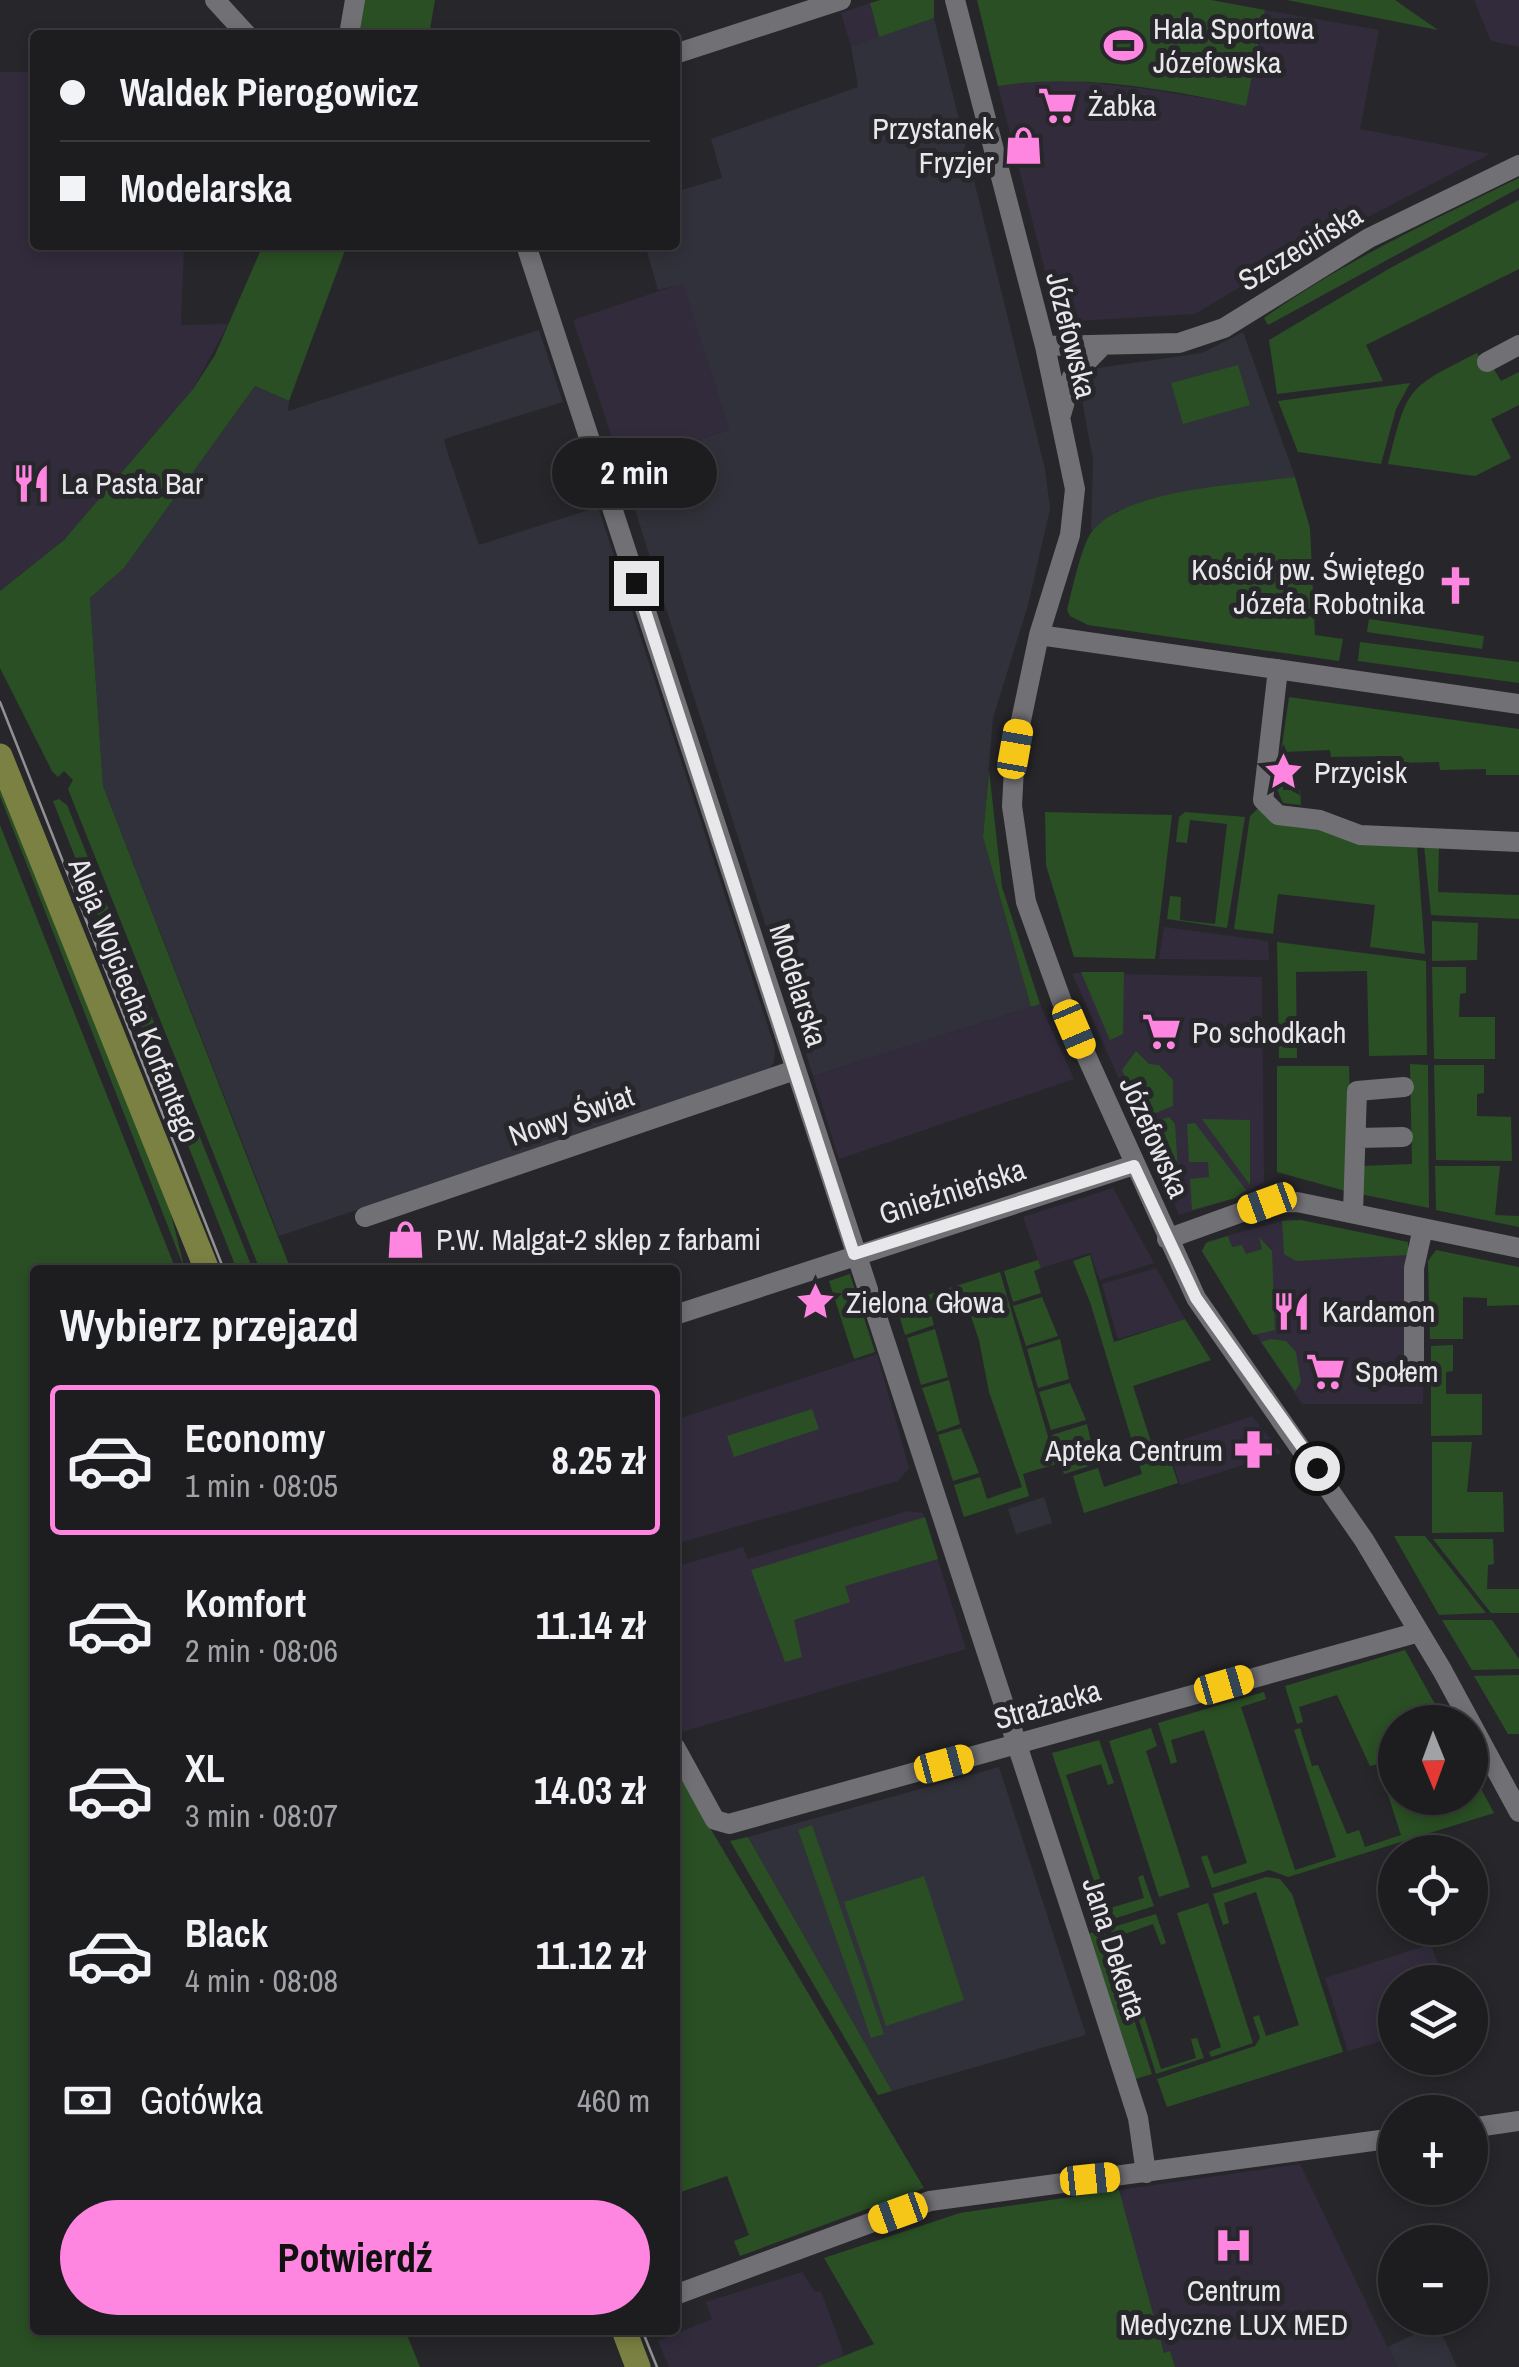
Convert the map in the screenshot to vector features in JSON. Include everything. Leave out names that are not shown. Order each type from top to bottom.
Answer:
[{"type":"main road","name":"Aleja Wojciecha Korfantego","points":[[0,756],[205,1265]]},
{"type":"main road","points":[[626,2335],[638,2367]]},
{"type":"street","points":[[215,0],[242,30]]},
{"type":"street","points":[[350,30],[355,0]]},
{"type":"street","points":[[680,52],[841,0]]},
{"type":"street","name":"Józefowska","points":[[956,0],[1045,346],[1076,504],[1039,635],[1015,749],[1012,806],[1026,902],[1062,1002],[1196,1298],[1317,1468],[1419,1632],[1519,1812]]},
{"type":"street","name":"Szczecińska","points":[[1045,346],[1179,342],[1224,328],[1369,238],[1519,165]]},
{"type":"street","name":"Modelarska","points":[[528,250],[1016,1744]]},
{"type":"street","points":[[1487,362],[1519,345]]},
{"type":"street","points":[[1060,416],[1072,377],[1102,346]]},
{"type":"street","points":[[1039,635],[1519,704]]},
{"type":"street","points":[[1278,669],[1263,800],[1278,815],[1320,820],[1360,836],[1519,842]]},
{"type":"street","name":"Nowy Świat","points":[[365,1217],[795,1070]]},
{"type":"street","points":[[1353,1214],[1357,1091],[1404,1087]]},
{"type":"street","points":[[1357,1138],[1402,1137]]},
{"type":"street","name":"Gnieźnieńska","points":[[680,1313],[1134,1166]]},
{"type":"street","points":[[1167,1239],[1267,1203],[1297,1202],[1519,1248]]},
{"type":"street","points":[[1414,1365],[1415,1258],[1423,1228]]},
{"type":"street","name":"Strażacka","points":[[680,1756],[714,1820],[729,1824],[1419,1632]]},
{"type":"street","name":"Jana Dekerta","points":[[1016,1744],[1138,2118],[1146,2173]]},
{"type":"street","points":[[1488,2125],[1519,2121]]},
{"type":"street","points":[[680,2293],[930,2201],[1378,2140]]},
{"type":"shaded area","points":[[1474,0],[1519,0],[1519,47],[1491,41]]},
{"type":"shaded area","points":[[870,3],[879,37],[851,46],[841,13]]},
{"type":"shaded area","points":[[1265,10],[1379,30],[1360,129],[1490,154],[1294,255],[1195,314],[1058,322],[998,86],[1053,79],[1246,105]]},
{"type":"shaded area","points":[[934,18],[1045,469],[1050,509],[1028,605],[993,718],[983,837],[1031,1007],[813,1076],[621,465],[729,430],[683,284],[658,290],[646,250],[680,250],[680,191],[722,178],[711,139],[858,87],[851,46]]},
{"type":"shaded area","points":[[0,72],[30,72],[30,250],[184,250],[181,325],[228,324],[193,389],[64,540],[0,591]]},
{"type":"shaded area","points":[[683,283],[729,430],[621,465],[573,320]]},
{"type":"shaded area","points":[[539,330],[563,402],[444,439],[446,448],[479,545],[598,507],[775,1048],[774,1062],[768,1072],[279,1236],[103,786],[90,598],[124,568],[255,386],[289,401],[288,411]]},
{"type":"shaded area","points":[[1243,332],[1295,477],[1161,498],[1117,511],[1091,531],[1093,460],[1079,384],[1098,368],[1202,353]]},
{"type":"shaded area","points":[[1164,927],[1268,941],[1269,960],[1159,959]]},
{"type":"shaded area","points":[[1072,973],[1262,977],[1264,1182],[1236,1198],[1179,1215]]},
{"type":"shaded area","points":[[1040,1004],[1074,1079],[839,1159],[813,1076]]},
{"type":"shaded area","points":[[1113,1188],[1154,1263],[1100,1280],[1090,1253],[1041,1268],[1023,1217]]},
{"type":"shaded area","points":[[1289,1219],[1425,1249],[1423,1404],[1302,1404],[1201,1251],[1208,1241]]},
{"type":"shaded area","points":[[1156,1268],[1185,1319],[1118,1339],[1102,1284]]},
{"type":"shaded area","points":[[877,1354],[909,1468],[898,1481],[680,1543],[680,1418]]},
{"type":"shaded area","points":[[1252,1416],[1281,1453],[1180,1485],[1167,1445]]},
{"type":"shaded area","points":[[1044,1497],[1052,1523],[1016,1534],[1008,1509]]},
{"type":"shaded area","points":[[908,1511],[923,1513],[966,1649],[680,1733],[680,1566],[743,1547],[748,1559]]},
{"type":"shaded area","points":[[999,1767],[1086,2035],[892,2091],[748,1837]]},
{"type":"shaded area","points":[[1428,1945],[1431,1945],[1438,1965],[1378,1965],[1378,2042],[1348,2051],[1325,1978]]},
{"type":"shaded area","points":[[1300,2164],[1378,2327],[1378,2335],[1382,2335],[1397,2367],[1175,2367],[1170,2352],[1164,2353],[1119,2190]]},
{"type":"shaded area","points":[[802,2272],[815,2292],[821,2291],[844,2354],[816,2367],[669,2367],[658,2341],[712,2319],[706,2302]]},
{"type":"shaded area","points":[[1412,2335],[1442,2335],[1457,2367],[1397,2367],[1388,2347]]},
{"type":"green space","points":[[364,0],[435,0],[430,30],[360,30]]},
{"type":"green space","points":[[934,0],[934,18],[879,37],[870,3]]},
{"type":"green space","name":"Hala Sportowa Józefowska","points":[[977,0],[1211,0],[1265,10],[1246,106],[1091,82],[998,86]]},
{"type":"green space","points":[[1287,0],[1395,0],[1438,30]]},
{"type":"green space","points":[[1519,178],[1519,188],[1268,325],[1264,318],[1357,260]]},
{"type":"green space","points":[[1519,200],[1519,269],[1366,345],[1383,381],[1277,394],[1269,340],[1392,267]]},
{"type":"green space","points":[[261,250],[345,250],[289,401],[255,386],[124,568],[90,598],[103,786],[289,1265],[258,1265],[68,789],[73,780],[64,771],[58,777],[52,771],[0,668],[0,591],[64,540],[193,389],[215,355]]},
{"type":"green space","points":[[1477,353],[1485,368],[1492,366],[1501,381],[1519,372],[1519,405],[1491,419],[1511,458],[1475,476],[1388,464],[1400,419],[1413,393],[1423,383]]},
{"type":"green space","points":[[1238,365],[1250,405],[1183,424],[1171,383]]},
{"type":"green space","points":[[1410,383],[1396,409],[1381,464],[1298,452],[1278,401]]},
{"type":"green space","points":[[1295,477],[1310,528],[1315,635],[1343,639],[1339,661],[1088,625],[1070,616],[1067,610],[1085,544],[1094,529],[1111,515],[1133,505],[1188,491]]},
{"type":"green space","points":[[1369,619],[1484,636],[1482,649],[1367,632]]},
{"type":"green space","points":[[1360,642],[1519,662],[1519,683],[1358,661]]},
{"type":"green space","points":[[1289,697],[1519,729],[1519,775],[1486,775],[1486,769],[1440,770],[1439,762],[1396,763],[1395,756],[1331,757],[1330,750],[1283,752],[1283,790],[1300,790],[1301,805],[1283,803],[1276,787]]},
{"type":"green space","points":[[989,770],[1002,887],[1040,1004],[1031,1007],[983,837]]},
{"type":"green space","points":[[0,783],[169,1206],[184,1265],[183,1265],[0,796]]},
{"type":"green space","points":[[59,799],[67,805],[251,1265],[235,1265],[53,801]]},
{"type":"green space","points":[[1263,804],[1417,845],[1425,954],[1370,947],[1375,905],[1278,894],[1273,934],[1234,929],[1250,816]]},
{"type":"green space","points":[[1045,812],[1172,815],[1155,959],[1074,957],[1046,865]]},
{"type":"green space","points":[[1185,812],[1245,817],[1227,928],[1167,919],[1170,896],[1181,897],[1180,920],[1215,924],[1227,824],[1190,820],[1187,843],[1176,842],[1179,817]]},
{"type":"green space","points":[[0,825],[174,1265],[30,1265],[30,2335],[407,2335],[420,2367],[0,2367]]},
{"type":"green space","points":[[1424,845],[1439,845],[1438,892],[1519,895],[1519,919],[1431,915]]},
{"type":"green space","points":[[1432,921],[1478,923],[1477,960],[1432,961]]},
{"type":"green space","points":[[1277,942],[1426,961],[1427,1055],[1369,1056],[1367,971],[1296,972],[1297,1058],[1279,1058]]},
{"type":"green space","points":[[1432,967],[1466,967],[1466,993],[1460,994],[1459,1017],[1495,1017],[1495,1059],[1434,1059]]},
{"type":"green space","points":[[1081,972],[1124,972],[1123,1034],[1110,1040]]},
{"type":"green space","points":[[1136,1051],[1149,1064],[1159,1065],[1173,1080],[1173,1106],[1143,1118],[1122,1070]]},
{"type":"green space","points":[[1410,1064],[1428,1065],[1429,1208],[1360,1194],[1361,1166],[1412,1164]]},
{"type":"green space","points":[[1434,1065],[1484,1065],[1484,1093],[1477,1094],[1477,1116],[1511,1117],[1512,1161],[1436,1160]]},
{"type":"green space","points":[[1277,1066],[1349,1066],[1353,1193],[1277,1172]]},
{"type":"green space","points":[[1169,1117],[1175,1124],[1179,1185],[1172,1186],[1145,1125]]},
{"type":"green space","points":[[1202,1119],[1250,1120],[1250,1185]]},
{"type":"green space","points":[[1195,1123],[1246,1190],[1235,1198],[1192,1210],[1190,1179],[1209,1177],[1208,1162],[1189,1162],[1187,1124]]},
{"type":"green space","points":[[1435,1166],[1500,1166],[1495,1215],[1519,1216],[1519,1227],[1436,1210]]},
{"type":"green space","points":[[1301,1220],[1408,1242],[1408,1255],[1296,1261],[1284,1254],[1282,1221]]},
{"type":"green space","points":[[1228,1236],[1232,1247],[1242,1245],[1246,1254],[1262,1249],[1259,1237],[1272,1251],[1275,1330],[1253,1335],[1202,1251],[1206,1243]]},
{"type":"green space","points":[[1436,1250],[1519,1267],[1519,1305],[1487,1306],[1487,1298],[1463,1297],[1463,1339],[1430,1339],[1428,1261]]},
{"type":"green space","points":[[1090,1255],[1114,1342],[1185,1319],[1211,1360],[1133,1386],[1154,1451],[1166,1447],[1178,1483],[1084,1513],[1073,1476],[1098,1468],[1104,1487],[1142,1474],[1090,1302],[1073,1261]]},
{"type":"green space","points":[[1038,1260],[1041,1268],[1034,1271],[1041,1293],[1013,1302],[1004,1271]]},
{"type":"green space","points":[[1000,1272],[1056,1464],[1023,1474],[1029,1496],[964,1517],[954,1485],[980,1477],[987,1499],[1022,1487],[989,1392],[979,1340],[962,1290],[927,1301],[934,1325],[905,1335],[896,1305]]},
{"type":"green space","points":[[850,1274],[875,1352],[854,1359],[829,1281]]},
{"type":"green space","points":[[1042,1297],[1058,1336],[1026,1346],[1013,1306]]},
{"type":"green space","points":[[935,1329],[948,1377],[921,1385],[907,1338]]},
{"type":"green space","points":[[1060,1339],[1069,1379],[1038,1388],[1027,1349]]},
{"type":"green space","points":[[1286,1341],[1296,1352],[1301,1382],[1295,1391],[1261,1342]]},
{"type":"green space","points":[[1453,1345],[1453,1371],[1446,1372],[1446,1394],[1482,1394],[1482,1435],[1431,1436],[1431,1346]]},
{"type":"green space","points":[[949,1380],[960,1424],[937,1432],[922,1388]]},
{"type":"green space","points":[[1070,1383],[1086,1420],[1051,1430],[1039,1392]]},
{"type":"green space","points":[[812,1409],[819,1429],[734,1457],[727,1436]]},
{"type":"green space","points":[[1087,1424],[1096,1464],[1064,1474],[1052,1435]]},
{"type":"green space","points":[[961,1428],[979,1473],[953,1481],[938,1435]]},
{"type":"green space","points":[[1432,1442],[1472,1442],[1467,1492],[1503,1492],[1504,1532],[1432,1533]]},
{"type":"green space","points":[[925,1517],[938,1559],[845,1586],[850,1602],[794,1620],[802,1657],[785,1662],[751,1570]]},
{"type":"green space","points":[[1394,1536],[1425,1536],[1486,1613],[1439,1615]]},
{"type":"green space","points":[[1433,1539],[1493,1539],[1494,1564],[1488,1565],[1487,1589],[1519,1589],[1519,1613],[1491,1613]]},
{"type":"green space","points":[[1442,1620],[1492,1620],[1519,1659],[1519,1669],[1472,1670]]},
{"type":"green space","points":[[1405,1650],[1436,1705],[1378,1705],[1378,1764],[1370,1766],[1337,1695],[1299,1707],[1303,1722],[1297,1724],[1285,1686]]},
{"type":"green space","points":[[1519,1675],[1519,1734],[1508,1734],[1474,1676]]},
{"type":"green space","points":[[1264,1692],[1266,1699],[1241,1707],[1295,1870],[1336,1857],[1294,1730],[1300,1728],[1312,1766],[1318,1765],[1347,1834],[1359,1830],[1365,1847],[1378,1843],[1378,1849],[1288,1877],[1269,1870],[1212,1888],[1201,1857],[1207,1855],[1214,1874],[1247,1863],[1204,1730],[1171,1740],[1177,1762],[1171,1764],[1158,1723]]},
{"type":"green space","points":[[1151,1728],[1157,1746],[1146,1751],[1190,1887],[1159,1897],[1109,1741]]},
{"type":"green space","points":[[1099,1740],[1114,1783],[1108,1785],[1101,1764],[1066,1775],[1110,1908],[1144,1898],[1138,1877],[1143,1875],[1154,1906],[1107,1921],[1052,1753]]},
{"type":"green space","points":[[680,1777],[924,2188],[740,2256],[734,2241],[749,2235],[727,2176],[680,2192]]},
{"type":"green space","points":[[1395,1815],[1488,1815],[1423,1835],[1401,1835]]},
{"type":"green space","points":[[812,1825],[884,2034],[871,2038],[798,1830]]},
{"type":"green space","points":[[748,1837],[892,2091],[878,2095],[730,1841]]},
{"type":"green space","points":[[924,1876],[964,2000],[886,2026],[844,1902]]},
{"type":"green space","points":[[1266,1877],[1280,1879],[1292,1894],[1343,2052],[1167,2107],[1157,2079],[1255,2046],[1260,2038],[1253,2017],[1259,2015],[1266,2036],[1299,2025],[1256,1892],[1224,1903],[1229,1923],[1223,1925],[1213,1894]]},
{"type":"green space","points":[[1208,1903],[1253,2043],[1211,2057],[1209,2052],[1221,2047],[1177,1913]]},
{"type":"green space","points":[[1156,1914],[1166,1943],[1161,1945],[1153,1924],[1119,1936],[1161,2069],[1196,2058],[1191,2039],[1197,2038],[1204,2058],[1156,2074],[1110,1928]]},
{"type":"green space","points":[[1104,1929],[1152,2074],[1129,2081],[1084,1935]]},
{"type":"green space","points":[[1119,2190],[1164,2353],[1170,2351],[1175,2367],[816,2367],[874,2344],[824,2258],[960,2213]]},
{"type":"tram line","points":[[0,702],[222,1265]]},
{"type":"tram line","points":[[644,2335],[657,2367]]},
{"type":"place","name":"Hala Sportowa Józefowska","points":[[1123,45]]},
{"type":"place","name":"Żabka","points":[[1058,105]]},
{"type":"place","name":"Przystanek Fryzjer","points":[[1024,145]]},
{"type":"place","name":"La Pasta Bar","points":[[31,483]]},
{"type":"place","name":"Kościół pw. Świętego Józefa Robotnika","points":[[1455,586]]},
{"type":"place","name":"Przycisk","points":[[1284,772]]},
{"type":"place","name":"Po schodkach","points":[[1162,1032]]},
{"type":"place","name":"P.W. Malgat-2 sklep z farbami","points":[[406,1239]]},
{"type":"place","name":"Zielona Głowa","points":[[816,1302]]},
{"type":"place","name":"Kardamon","points":[[1292,1311]]},
{"type":"place","name":"Społem","points":[[1325,1371]]},
{"type":"place","name":"Apteka Centrum","points":[[1253,1450]]},
{"type":"place","name":"Centrum Medyczne LUX MED","points":[[1234,2246]]},
{"type":"route","points":[[636,583],[854,1254],[1134,1166],[1196,1298],[1277,1418],[1317,1468]]}]
